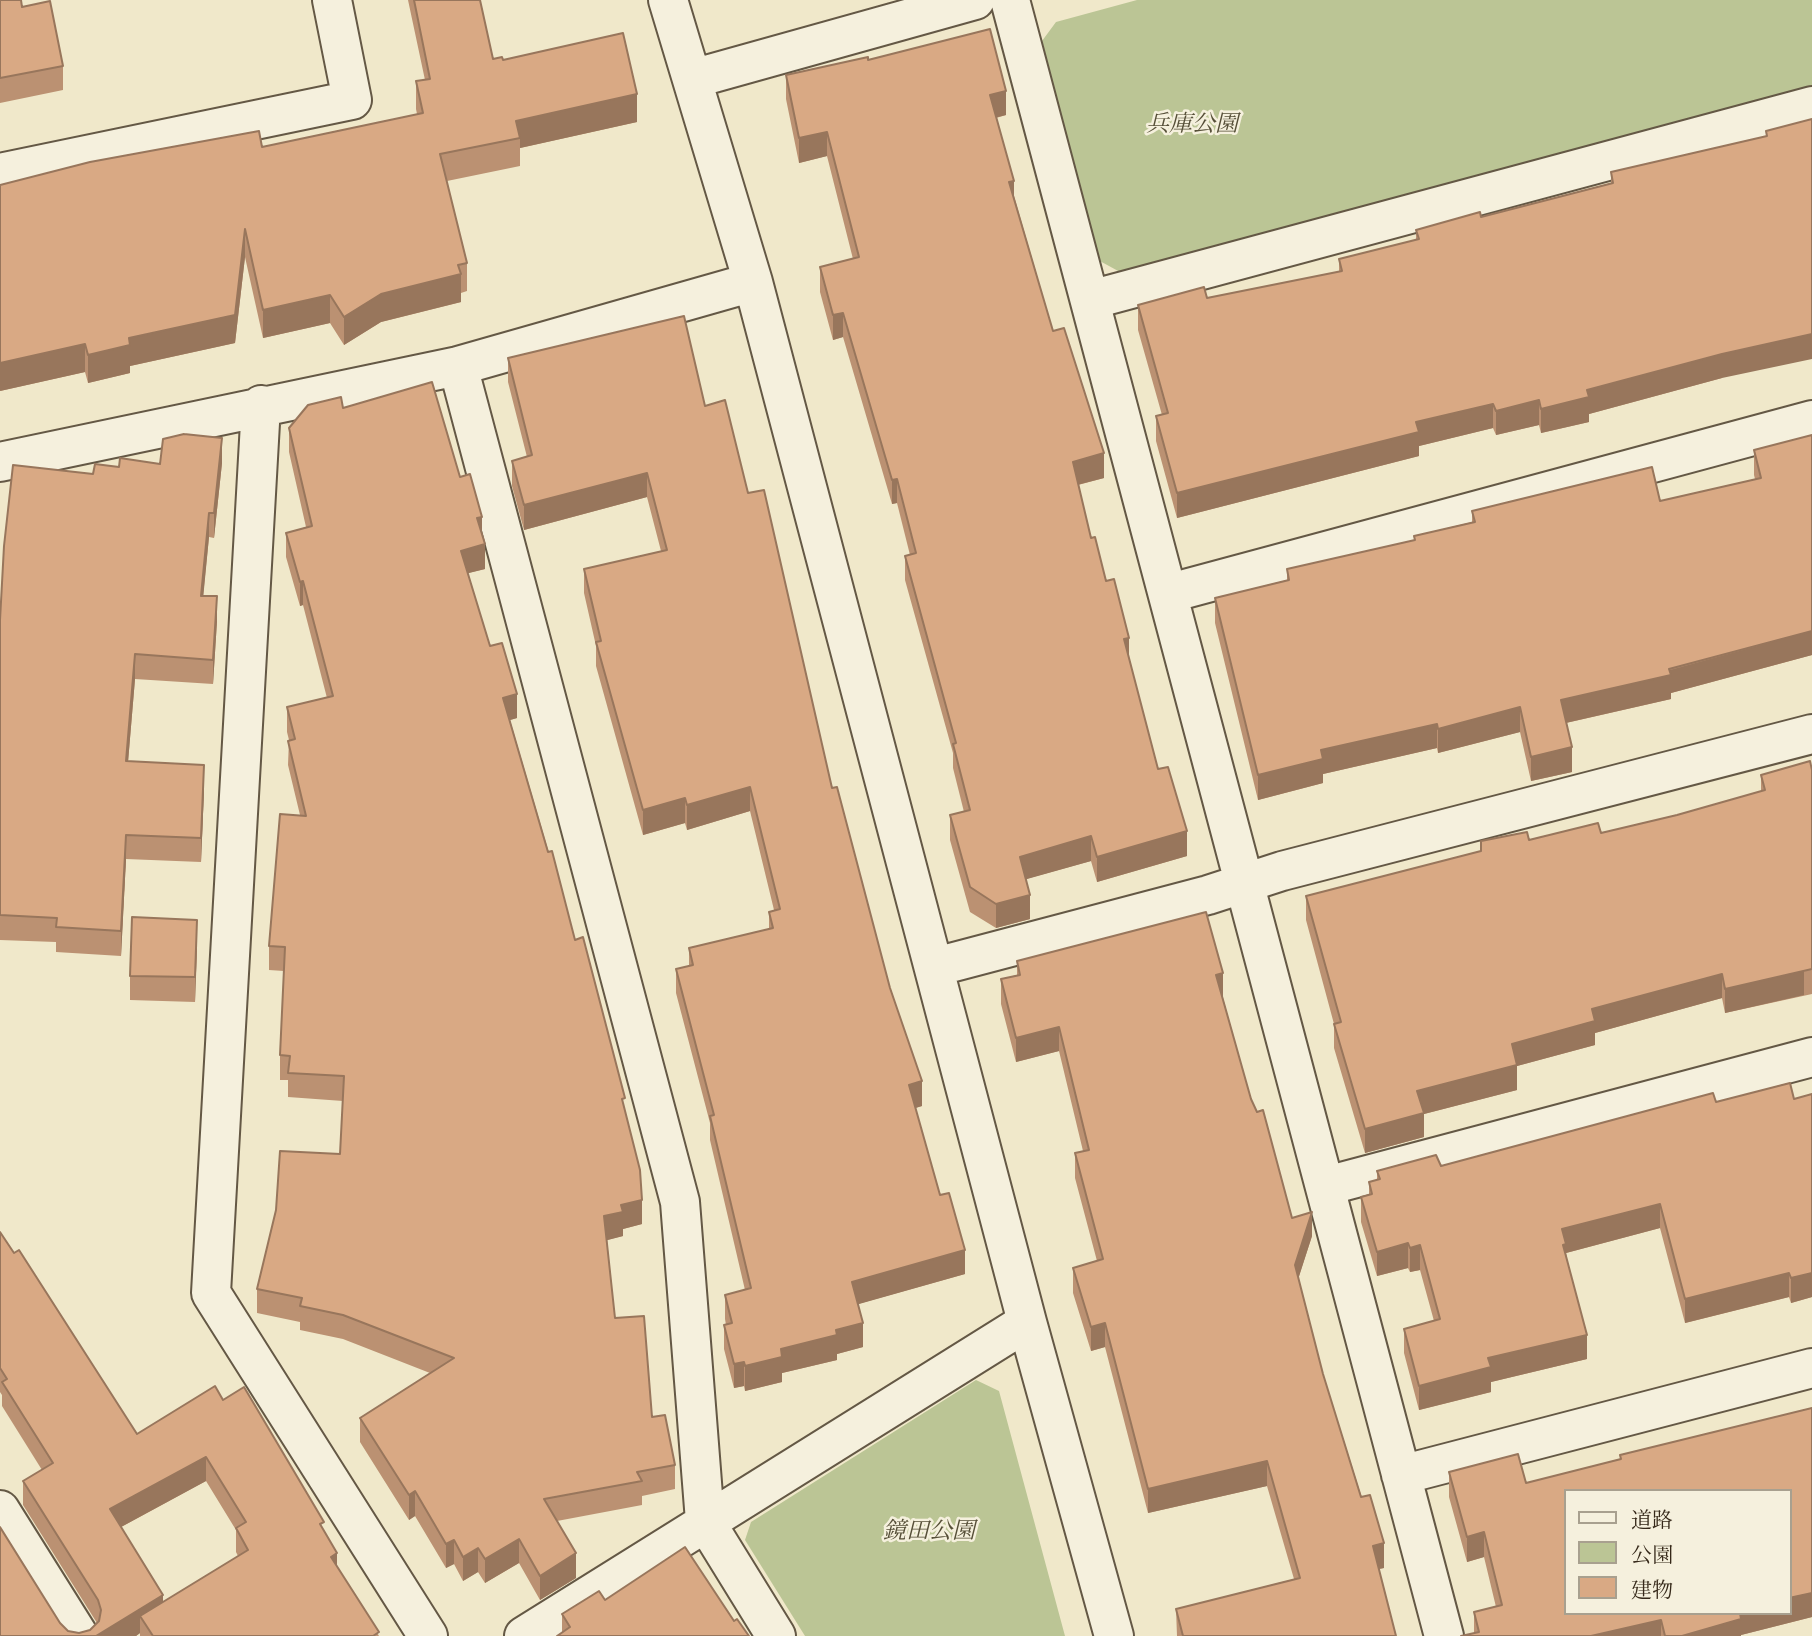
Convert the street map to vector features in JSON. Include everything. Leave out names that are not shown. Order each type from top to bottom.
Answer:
[{"type":"street","points":[[0,173],[352,100],[332,0]]},
{"type":"street","points":[[668,0],[753,282],[1027,1322],[1114,1636]]},
{"type":"street","points":[[692,79],[975,0]]},
{"type":"street","points":[[1010,0],[1170,593],[1444,1636]]},
{"type":"street","points":[[1090,300],[1812,106]]},
{"type":"street","points":[[0,462],[261,405],[458,366],[753,282]]},
{"type":"street","points":[[458,366],[680,1202],[705,1521],[776,1636]]},
{"type":"street","points":[[261,405],[211,1293],[428,1636]]},
{"type":"street","points":[[1170,593],[1812,420]]},
{"type":"street","points":[[935,967],[1244,882],[1812,734]]},
{"type":"street","points":[[1326,1186],[1812,1057]]},
{"type":"street","points":[[524,1636],[1027,1322]]},
{"type":"street","points":[[1401,1475],[1812,1368]]},
{"type":"street","points":[[0,1510],[79,1636]]},
{"type":"green space","name":"兵庫公園","points":[[1137,0],[1812,0],[1812,88],[1120,272],[1098,260],[1042,41],[1056,22]]},
{"type":"green space","name":"鏡田公園","points":[[976,1380],[999,1391],[1065,1636],[805,1636],[745,1540],[751,1522]]},
{"type":"building","points":[[0,0],[21,0],[22,7],[50,1],[63,66],[0,78]]},
{"type":"building","points":[[414,0],[480,0],[493,59],[502,57],[503,60],[623,33],[637,94],[516,121],[520,138],[440,154],[467,263],[458,265],[461,274],[381,294],[344,317],[330,295],[263,310],[245,229],[235,315],[129,338],[130,345],[88,355],[85,344],[0,363],[0,185],[90,162],[259,131],[262,147],[423,113],[416,81],[430,79]]},
{"type":"building","points":[[990,29],[1006,91],[990,95],[1014,181],[1009,182],[1053,331],[1064,328],[1104,453],[1073,462],[1091,538],[1095,537],[1106,581],[1114,579],[1129,638],[1124,639],[1158,769],[1168,767],[1187,831],[1097,857],[1091,836],[1020,857],[1030,895],[996,904],[970,887],[950,815],[970,810],[953,744],[956,743],[905,556],[916,553],[897,479],[892,480],[843,313],[833,315],[820,267],[859,257],[827,132],[799,138],[786,75],[868,57],[868,60]]},
{"type":"building","points":[[1812,119],[1812,334],[1722,354],[1587,390],[1589,397],[1541,409],[1539,400],[1496,411],[1493,404],[1416,422],[1419,432],[1177,493],[1156,416],[1168,413],[1138,305],[1204,287],[1207,298],[1342,271],[1339,259],[1419,239],[1416,230],[1480,212],[1481,217],[1613,183],[1611,172],[1767,136],[1766,131]]},
{"type":"building","points":[[684,316],[705,406],[725,400],[748,493],[764,490],[832,788],[837,787],[890,988],[922,1081],[909,1085],[940,1195],[949,1193],[965,1250],[852,1282],[863,1323],[836,1330],[837,1335],[781,1349],[782,1357],[745,1366],[744,1362],[734,1364],[724,1325],[732,1323],[725,1295],[751,1288],[710,1116],[714,1115],[676,969],[693,965],[689,948],[773,928],[769,912],[780,909],[750,787],[687,805],[685,798],[643,810],[596,642],[601,641],[584,569],[667,550],[647,473],[524,505],[512,461],[532,455],[508,358]]},
{"type":"building","points":[[432,382],[460,477],[470,474],[482,517],[477,518],[485,544],[461,551],[490,646],[502,643],[517,694],[503,698],[548,852],[552,851],[575,940],[583,937],[625,1098],[622,1099],[640,1170],[642,1200],[621,1205],[623,1212],[604,1216],[615,1318],[644,1316],[652,1417],[665,1415],[675,1465],[637,1472],[642,1481],[544,1499],[576,1553],[540,1576],[519,1539],[485,1559],[478,1548],[463,1557],[454,1540],[446,1544],[415,1491],[409,1495],[360,1418],[454,1358],[343,1315],[300,1306],[302,1298],[257,1289],[276,1210],[280,1151],[340,1154],[344,1076],[288,1073],[290,1056],[280,1055],[285,947],[269,946],[280,814],[306,816],[288,741],[295,739],[287,707],[333,696],[303,581],[300,582],[286,533],[312,526],[289,428],[308,405],[341,397],[343,408]]},
{"type":"building","points":[[184,434],[222,438],[214,513],[209,513],[201,596],[217,596],[213,660],[135,654],[126,761],[204,765],[201,838],[126,835],[121,931],[56,927],[57,918],[0,915],[0,620],[4,546],[13,465],[93,474],[95,464],[119,467],[120,458],[160,464],[163,439]]},
{"type":"building","points":[[1812,435],[1812,631],[1669,669],[1671,675],[1561,700],[1572,747],[1531,757],[1520,707],[1438,729],[1437,724],[1321,750],[1323,759],[1258,775],[1215,598],[1289,580],[1287,569],[1415,540],[1414,536],[1475,522],[1472,511],[1652,467],[1660,501],[1761,478],[1754,450]]},
{"type":"building","points":[[1810,761],[1812,969],[1725,989],[1722,974],[1592,1009],[1595,1021],[1512,1044],[1517,1065],[1417,1091],[1424,1113],[1365,1129],[1334,1024],[1341,1022],[1306,896],[1481,851],[1481,841],[1527,832],[1529,840],[1598,823],[1601,833],[1677,815],[1765,790],[1761,775]]},
{"type":"building","points":[[1206,912],[1223,973],[1216,975],[1251,1099],[1257,1112],[1263,1110],[1292,1218],[1312,1212],[1295,1265],[1323,1374],[1361,1497],[1370,1495],[1384,1543],[1373,1546],[1396,1636],[1183,1636],[1176,1609],[1300,1578],[1267,1461],[1148,1489],[1105,1323],[1091,1327],[1073,1268],[1103,1259],[1075,1153],[1089,1150],[1059,1027],[1016,1038],[1001,979],[1020,975],[1017,961]]},
{"type":"building","points":[[132,917],[197,920],[195,977],[130,976]]},
{"type":"building","points":[[1790,1083],[1794,1099],[1812,1094],[1812,1273],[1791,1278],[1789,1273],[1685,1299],[1660,1204],[1562,1229],[1566,1244],[1563,1245],[1587,1335],[1488,1358],[1491,1367],[1419,1386],[1404,1329],[1440,1319],[1420,1245],[1410,1248],[1408,1243],[1377,1252],[1361,1197],[1372,1194],[1369,1182],[1380,1179],[1377,1171],[1436,1155],[1441,1166],[1713,1093],[1716,1102]]},
{"type":"building","points":[[0,1232],[14,1253],[19,1250],[137,1434],[215,1386],[223,1400],[244,1387],[324,1522],[320,1524],[337,1553],[331,1557],[379,1632],[373,1636],[153,1636],[140,1616],[248,1550],[236,1528],[246,1522],[206,1457],[110,1509],[163,1595],[96,1636],[0,1636],[0,1527],[60,1623],[68,1631],[79,1633],[90,1630],[99,1621],[101,1610],[98,1600],[23,1481],[53,1463],[2,1382],[7,1379],[0,1368]]},
{"type":"building","points":[[1812,1408],[1812,1593],[1791,1598],[1791,1489],[1563,1489],[1563,1615],[1740,1615],[1741,1619],[1682,1636],[1665,1636],[1661,1620],[1591,1636],[1461,1636],[1479,1632],[1474,1612],[1502,1605],[1484,1532],[1467,1537],[1449,1472],[1518,1454],[1526,1483],[1621,1459],[1620,1455]]},
{"type":"building","points":[[685,1547],[734,1621],[737,1619],[749,1636],[557,1636],[570,1627],[562,1614],[599,1591],[605,1600]]}]
